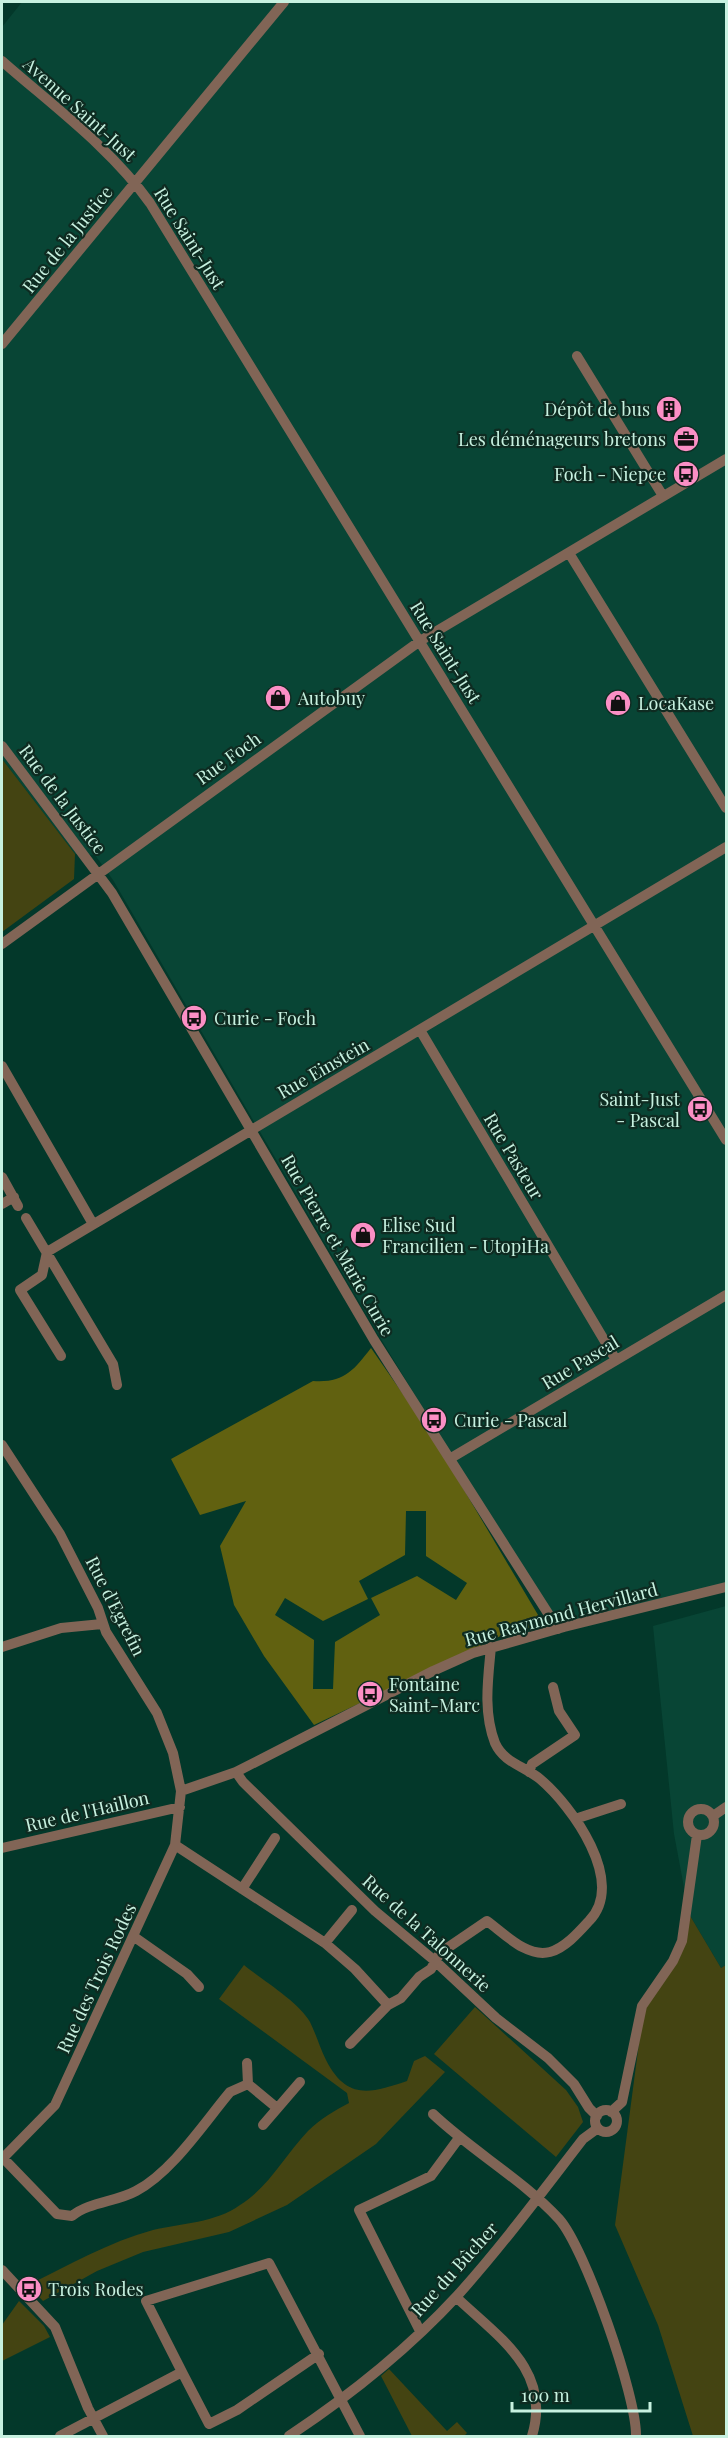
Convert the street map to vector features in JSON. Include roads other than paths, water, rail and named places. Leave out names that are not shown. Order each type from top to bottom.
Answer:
[{"type":"street","name":"Rue de la Justice","points":[[2,344],[284,2]]},
{"type":"street","name":"Avenue Saint-Just","points":[[2,61],[135,182]]},
{"type":"street","name":"Rue Saint-Just","points":[[135,182],[726,1140]]},
{"type":"street","points":[[577,356],[663,496]]},
{"type":"street","name":"Rue Foch","points":[[2,944],[420,641],[726,459]]},
{"type":"street","points":[[568,553],[726,808]]},
{"type":"street","name":"Rue de la Justice","points":[[2,746],[98,873]]},
{"type":"street","name":"Rue Einstein","points":[[47,1252],[726,847]]},
{"type":"street","name":"Rue Pierre et Marie Curie","points":[[98,873],[374,1340],[558,1629]]},
{"type":"street","name":"Rue Pasteur","points":[[420,1030],[616,1360]]},
{"type":"street","points":[[2,1066],[93,1224]]},
{"type":"street","points":[[2,1178],[16,1201],[2,1204]]},
{"type":"street","points":[[26,1218],[113,1364],[117,1385]]},
{"type":"street","points":[[47,1252],[42,1275],[20,1290],[61,1356]]},
{"type":"street","name":"Rue Pascal","points":[[451,1458],[726,1295]]},
{"type":"street","name":"Rue d'Egrefin","points":[[2,1445],[60,1534],[98,1608],[102,1624],[157,1713],[173,1753],[181,1791]]},
{"type":"street","name":"Rue Raymond Hervillard","points":[[181,1791],[236,1772],[433,1671],[491,1647],[726,1587]]},
{"type":"street","points":[[2,1647],[62,1628],[102,1624]]},
{"type":"street","points":[[350,2044],[388,2005],[401,1998],[440,1953],[487,1921],[537,1954],[561,1948],[596,1914],[603,1885],[590,1843],[575,1819],[541,1780],[507,1760],[499,1752],[486,1702],[491,1647]]},
{"type":"street","points":[[529,1772],[532,1764],[575,1735],[559,1711],[553,1688]]},
{"type":"street","name":"Rue de la Talonnerie","points":[[236,1772],[243,1782],[375,1911],[435,1961],[496,2018],[548,2058],[574,2084],[589,2108],[597,2116]]},
{"type":"street","name":"Rue des Trois Rodes","points":[[2,2159],[55,2105],[175,1845],[181,1791]]},
{"type":"street","points":[[575,1819],[621,1804]]},
{"type":"street","name":"Rue de l'Haillon","points":[[2,1848],[180,1807]]},
{"type":"street","points":[[697,1835],[711,1830],[713,1816],[726,1807]]},
{"type":"street","points":[[611,2112],[622,2102],[642,2006],[673,1961],[682,1941],[697,1835],[688,1824],[692,1811],[701,1808],[713,1816]]},
{"type":"street","points":[[242,1889],[275,1838]]},
{"type":"street","points":[[175,1845],[325,1943],[355,1969],[388,2005]]},
{"type":"street","points":[[325,1943],[352,1910]]},
{"type":"street","points":[[134,1936],[187,1974],[199,1987]]},
{"type":"street","points":[[247,2063],[248,2084],[277,2108]]},
{"type":"street","points":[[263,2125],[300,2082]]},
{"type":"street","points":[[2,2159],[57,2214],[72,2216],[81,2209],[134,2192],[153,2180],[230,2092],[248,2084]]},
{"type":"street","points":[[603,2111],[611,2112],[616,2119],[614,2128],[607,2132],[598,2128],[595,2121],[597,2116],[603,2111]]},
{"type":"street","points":[[433,2114],[459,2138],[558,2218],[574,2241],[621,2366],[634,2410],[636,2436]]},
{"type":"street","name":"Rue du Bûcher","points":[[289,2436],[342,2400],[456,2297],[583,2139],[598,2128]]},
{"type":"street","points":[[420,2331],[359,2210],[430,2176],[459,2138]]},
{"type":"street","points":[[319,2354],[237,2410],[209,2424],[146,2301],[269,2263],[319,2354],[360,2436]]},
{"type":"street","points":[[2,2270],[55,2327],[103,2436]]},
{"type":"street","points":[[456,2297],[522,2360],[530,2374],[536,2393],[538,2415],[532,2436]]},
{"type":"street","points":[[60,2436],[182,2372]]},
{"type":"place","name":"Dépôt de bus","points":[[669,409]]},
{"type":"place","name":"Les déménageurs bretons","points":[[686,439]]},
{"type":"place","name":"Foch - Niepce","points":[[686,474]]},
{"type":"place","name":"Autobuy","points":[[278,698]]},
{"type":"place","name":"LocaKase","points":[[618,703]]},
{"type":"place","name":"Curie - Foch","points":[[194,1018]]},
{"type":"place","name":"Saint-Just - Pascal","points":[[700,1109]]},
{"type":"place","name":"Elise Sud Francilien - UtopiHa","points":[[363,1235]]},
{"type":"place","name":"Curie - Pascal","points":[[434,1420]]},
{"type":"place","name":"Fontaine Saint-Marc","points":[[370,1694]]},
{"type":"place","name":"Trois Rodes","points":[[29,2289]]}]
